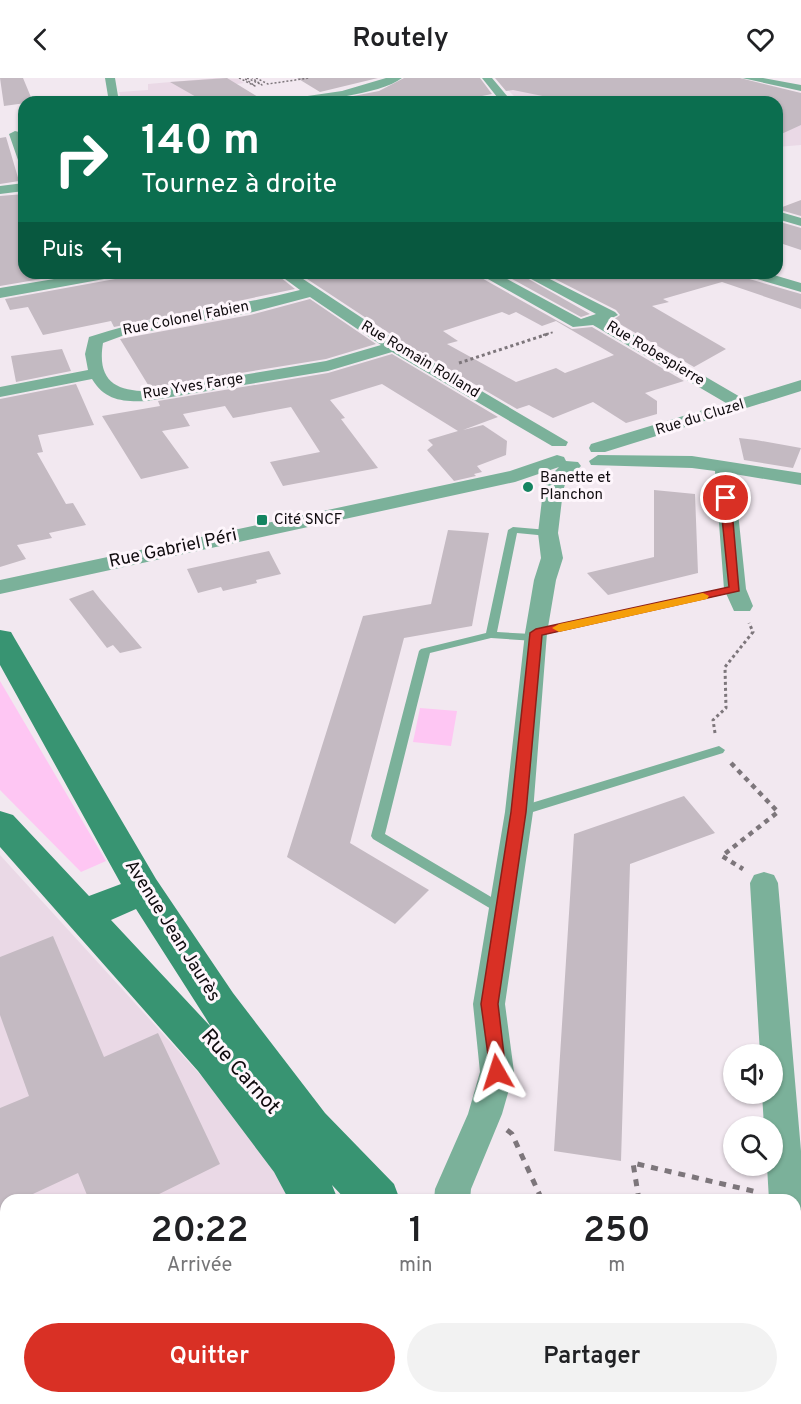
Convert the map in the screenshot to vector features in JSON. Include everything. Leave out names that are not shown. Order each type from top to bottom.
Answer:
[{"type":"main road","name":"Avenue Jean Jaurès","points":[[0,639],[144,890],[219,1005],[309,1128],[371,1194]]},
{"type":"main road","name":"Rue Carnot","points":[[0,824],[213,1058],[255,1109],[290,1157],[312,1194]]},
{"type":"main road","points":[[83,915],[144,890]]},
{"type":"main road","name":"Rue Carnot","points":[[127,963],[151,974],[267,1100],[295,1136],[329,1194]]},
{"type":"street","points":[[110,78],[113,96]]},
{"type":"street","points":[[329,96],[397,78]]},
{"type":"street","points":[[487,78],[501,96]]},
{"type":"street","points":[[747,78],[801,88]]},
{"type":"street","points":[[0,136],[18,134]]},
{"type":"street","points":[[0,190],[18,188]]},
{"type":"street","points":[[783,217],[801,222]]},
{"type":"street","points":[[0,293],[68,279]]},
{"type":"street","name":"Rue Romain Rolland","points":[[293,279],[435,371],[560,464]]},
{"type":"street","points":[[495,279],[579,324],[598,321],[610,315],[539,279]]},
{"type":"street","points":[[772,279],[801,288]]},
{"type":"street","name":"Rue Colonel Fabien","points":[[97,373],[91,352],[95,340],[119,332],[249,308],[311,292]]},
{"type":"street","name":"Rue Robespierre","points":[[598,321],[742,405]]},
{"type":"street","name":"Rue Yves Farge","points":[[97,373],[111,391],[125,396],[147,396],[328,366],[394,346]]},
{"type":"street","points":[[0,392],[97,373]]},
{"type":"street","name":"Rue du Cluzel","points":[[598,454],[634,438],[801,385]]},
{"type":"street","points":[[634,438],[656,455],[676,460],[801,479]]},
{"type":"street","points":[[453,1194],[485,1114],[497,1072],[489,1004],[519,812],[535,636],[545,580],[552,558],[548,533],[560,464],[588,443],[598,454],[676,460]]},
{"type":"street","name":"Rue Gabriel Péri","points":[[0,587],[560,464],[589,465],[598,454]]},
{"type":"street","points":[[725,468],[724,482],[739,597]]},
{"type":"street","points":[[764,883],[787,1194]]},
{"type":"lane","points":[[491,635],[513,530],[548,533]]},
{"type":"lane","points":[[503,911],[378,836],[425,651],[491,635],[535,636],[739,597]]},
{"type":"lane","points":[[519,812],[718,750]]},
{"type":"path","points":[[239,78],[255,86],[244,78]]},
{"type":"path","points":[[248,78],[262,85],[252,78]]},
{"type":"path","points":[[256,78],[268,84],[309,78]]},
{"type":"path","points":[[435,371],[579,324]]},
{"type":"path","points":[[739,597],[753,633],[725,667],[726,708],[713,720],[718,750],[778,812],[722,856],[764,883]]},
{"type":"path","points":[[485,1114],[512,1134],[539,1194]]},
{"type":"path","points":[[638,1194],[633,1162],[766,1194]]},
{"type":"shaded area","points":[[216,78],[238,79],[244,83],[237,84],[227,96],[120,96],[119,92],[148,90],[148,84]]},
{"type":"shaded area","points":[[623,78],[577,96],[514,96],[506,88]]},
{"type":"shaded area","points":[[783,109],[801,113],[801,145],[783,146]]},
{"type":"shaded area","points":[[0,681],[106,861],[81,872],[0,790]]},
{"type":"shaded area","points":[[420,708],[457,711],[451,746],[413,742]]},
{"type":"shaded area","points":[[0,855],[256,1136],[288,1194],[0,1194]]},
{"type":"building","points":[[0,78],[23,78],[30,96],[18,96],[18,104],[4,106]]},
{"type":"building","points":[[227,78],[256,96],[194,96],[170,82]]},
{"type":"building","points":[[297,78],[378,78],[320,92]]},
{"type":"building","points":[[404,78],[480,78],[492,94],[482,96],[353,96],[379,91]]},
{"type":"building","points":[[495,78],[740,78],[801,93],[801,125],[783,133],[783,96],[542,96],[513,90],[506,91]]},
{"type":"building","points":[[6,137],[18,181],[0,184],[0,138]]},
{"type":"building","points":[[18,194],[18,279],[41,279],[0,286],[0,196]]},
{"type":"building","points":[[801,200],[801,216],[783,211],[783,207]]},
{"type":"building","points":[[783,223],[801,228],[801,250],[783,244]]},
{"type":"building","points":[[115,279],[282,279],[295,289],[114,327],[111,321],[43,335],[28,307],[10,310],[5,299]]},
{"type":"building","points":[[307,279],[483,279],[572,329],[592,327],[684,381],[645,393],[657,401],[657,414],[626,423],[593,402],[553,418],[529,405],[517,409],[401,341]],"holes":[[[502,312],[509,315],[516,312],[542,326],[556,321],[614,355],[565,373],[556,368],[516,382],[447,344],[458,341],[443,331]]]},
{"type":"building","points":[[512,279],[529,279],[590,314],[581,317]]},
{"type":"building","points":[[555,279],[749,279],[801,294],[801,309],[722,282],[663,299],[669,302],[652,306],[726,349],[694,367],[613,320],[620,315],[616,310]]},
{"type":"building","points":[[310,299],[376,344],[326,359],[150,388],[120,339],[250,315]]},
{"type":"building","points":[[62,349],[71,371],[16,382],[11,356]]},
{"type":"building","points":[[392,354],[498,417],[463,430],[483,425],[507,441],[506,455],[477,466],[482,472],[474,474],[476,476],[454,481],[427,450],[433,445],[428,440],[458,431],[382,384],[330,400],[345,418],[341,419],[378,468],[283,486],[270,462],[320,452],[291,407],[233,418],[225,406],[183,414],[190,426],[162,431],[189,468],[141,479],[102,416],[160,406],[158,401],[328,373]]},
{"type":"building","points":[[76,384],[94,425],[38,435],[43,452],[37,453],[66,504],[73,503],[86,525],[49,533],[52,538],[17,545],[26,559],[0,567],[0,399]]},
{"type":"building","points":[[739,438],[801,448],[793,468],[744,460]]},
{"type":"building","points":[[654,490],[695,494],[698,573],[608,595],[587,573],[654,557]]},
{"type":"building","points":[[448,530],[489,533],[472,626],[404,638],[350,843],[429,890],[395,924],[287,857],[363,616],[431,604]]},
{"type":"building","points":[[269,551],[281,574],[256,580],[257,583],[223,591],[221,587],[198,593],[187,569]]},
{"type":"building","points":[[93,590],[142,648],[120,653],[113,645],[107,648],[69,599]]},
{"type":"building","points":[[684,796],[715,833],[630,864],[621,1161],[554,1151],[574,834]]},
{"type":"building","points":[[53,936],[104,1057],[158,1033],[220,1164],[159,1194],[87,1194],[78,1173],[33,1194],[0,1194],[0,1108],[29,1096],[0,1015],[0,957]]},
{"type":"slow traffic","points":[[559,628],[703,596]]},
{"type":"place","name":"Banette et Planchon","points":[[528,487]]},
{"type":"place","name":"Cité SNCF","points":[[262,520]]},
{"type":"route","points":[[497,1072],[489,1004],[519,812],[536,633],[735,589],[726,498]]}]
